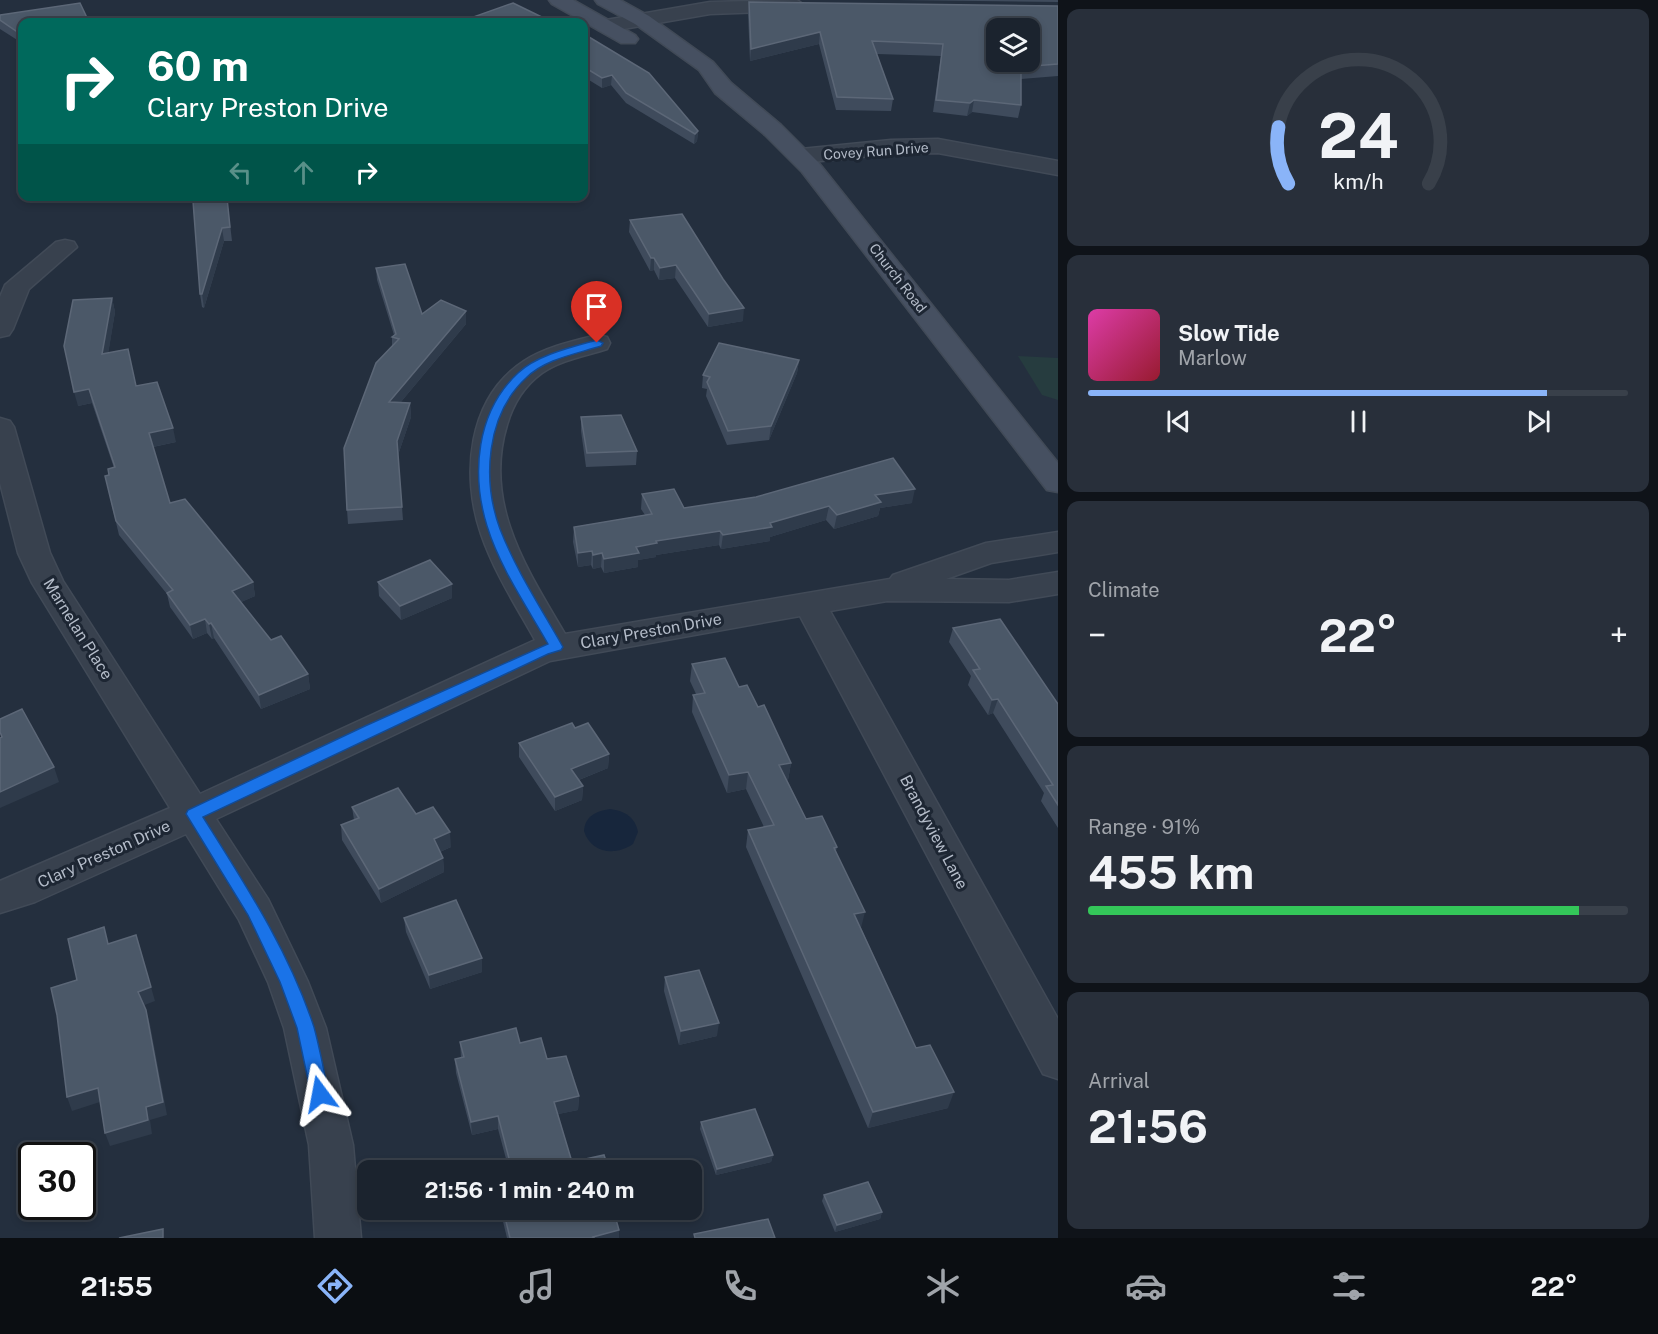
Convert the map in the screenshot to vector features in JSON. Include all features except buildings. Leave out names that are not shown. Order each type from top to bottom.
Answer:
[{"type":"main road","name":"Church Road","points":[[559,0],[688,74],[723,88]]},
{"type":"main road","name":"Church Road","points":[[605,0],[642,20],[706,66],[723,88],[801,156],[1058,483]]},
{"type":"street","points":[[606,26],[731,6],[808,6]]},
{"type":"street","name":"Covey Run Drive","points":[[801,156],[891,147],[938,146],[1058,168]]},
{"type":"street","points":[[0,328],[18,285],[65,247]]},
{"type":"street","points":[[556,647],[511,566],[494,528],[485,496],[485,450],[489,430],[500,405],[521,376],[541,362],[597,343]]},
{"type":"street","name":"Marnelan Place","points":[[0,427],[34,553],[48,583],[254,911],[288,982],[305,1028],[331,1144],[338,1238]]},
{"type":"street","name":"Clary Preston Drive","points":[[0,897],[21,891],[194,814],[543,650],[887,590],[986,553],[1058,542]]},
{"type":"street","name":"Clary Preston Drive","points":[[887,590],[1009,591],[1058,583]]},
{"type":"street","name":"Brandyview Lane","points":[[810,604],[1058,1060]]},
{"type":"green space","points":[[1018,356],[1058,358],[1058,400],[1042,395]]},
{"type":"water","points":[[610,809],[629,816],[638,832],[633,844],[619,850],[605,851],[592,844],[584,831],[592,815]]},
{"type":"route","points":[[320,1094],[305,1028],[288,982],[254,911],[194,814],[543,650],[556,647],[511,566],[494,528],[485,496],[485,450],[489,430],[500,405],[510,388],[521,376],[541,362],[597,343]]}]
